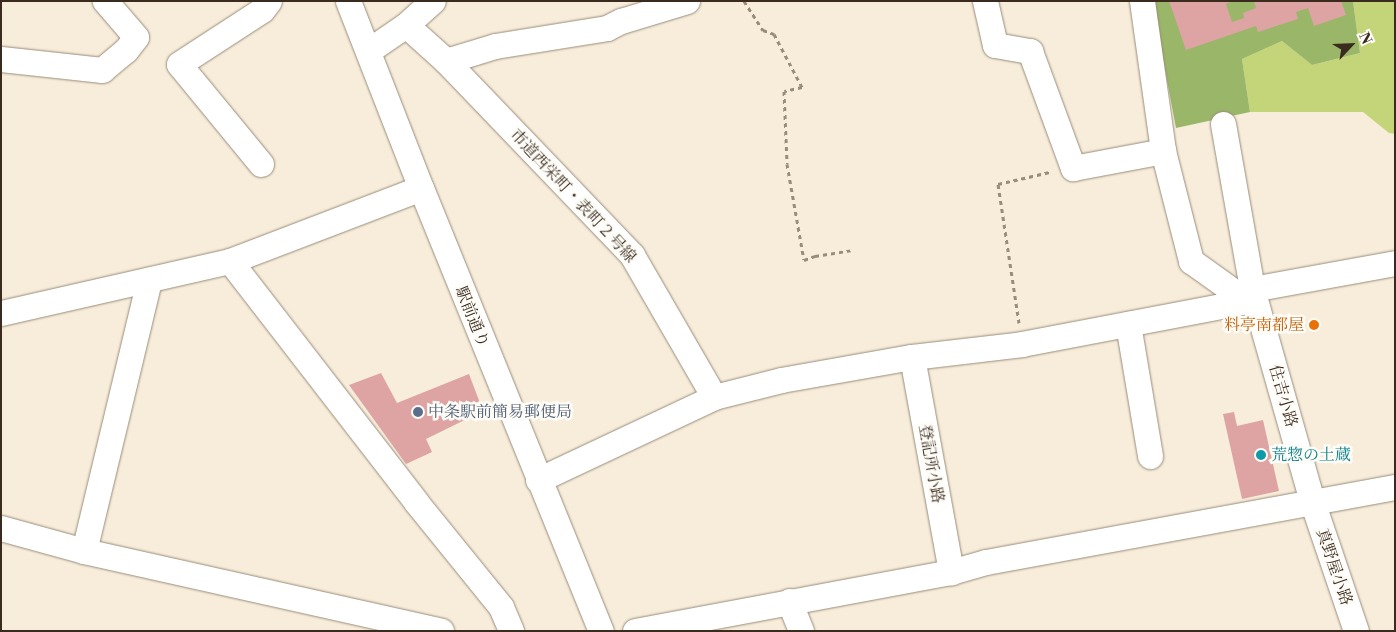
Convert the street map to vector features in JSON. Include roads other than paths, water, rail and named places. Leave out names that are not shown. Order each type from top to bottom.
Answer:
[{"type":"street","points":[[1,59],[102,70],[126,50],[136,37],[105,1]]},
{"type":"street","points":[[261,164],[179,64],[262,10],[268,1]]},
{"type":"street","name":"駅前通り","points":[[348,1],[420,188],[600,631]]},
{"type":"street","points":[[368,51],[406,25],[433,1]]},
{"type":"street","points":[[446,60],[495,46],[607,28],[621,21],[687,1]]},
{"type":"street","points":[[985,1],[995,45],[1030,51],[1073,168],[1163,151]]},
{"type":"street","points":[[1142,1],[1163,151],[1190,262],[1250,295]]},
{"type":"street","name":"市道西栄町・表町２号線","points":[[406,25],[446,60],[632,255],[714,397]]},
{"type":"street","name":"住吉小路","points":[[1222,124],[1250,295],[1313,504]]},
{"type":"street","points":[[1,313],[230,261],[420,188]]},
{"type":"street","points":[[230,261],[416,502],[501,606],[511,631]]},
{"type":"street","points":[[538,480],[714,397],[781,380],[912,357],[1022,344],[1128,324],[1395,263]]},
{"type":"street","points":[[84,551],[149,280]]},
{"type":"street","points":[[1128,324],[1150,456]]},
{"type":"street","name":"登記所小路","points":[[912,357],[951,572]]},
{"type":"street","points":[[635,631],[951,572],[986,562],[1395,488]]},
{"type":"street","name":"真野屋小路","points":[[1313,504],[1356,631]]},
{"type":"street","points":[[1,528],[84,551],[441,631]]},
{"type":"street","points":[[789,601],[800,631]]},
{"type":"place","name":"料亭南都屋","points":[[1314,325]]},
{"type":"place","name":"中条駅前簡易郵便局","points":[[418,412]]},
{"type":"place","name":"荒惣の土蔵","points":[[1261,455]]}]
